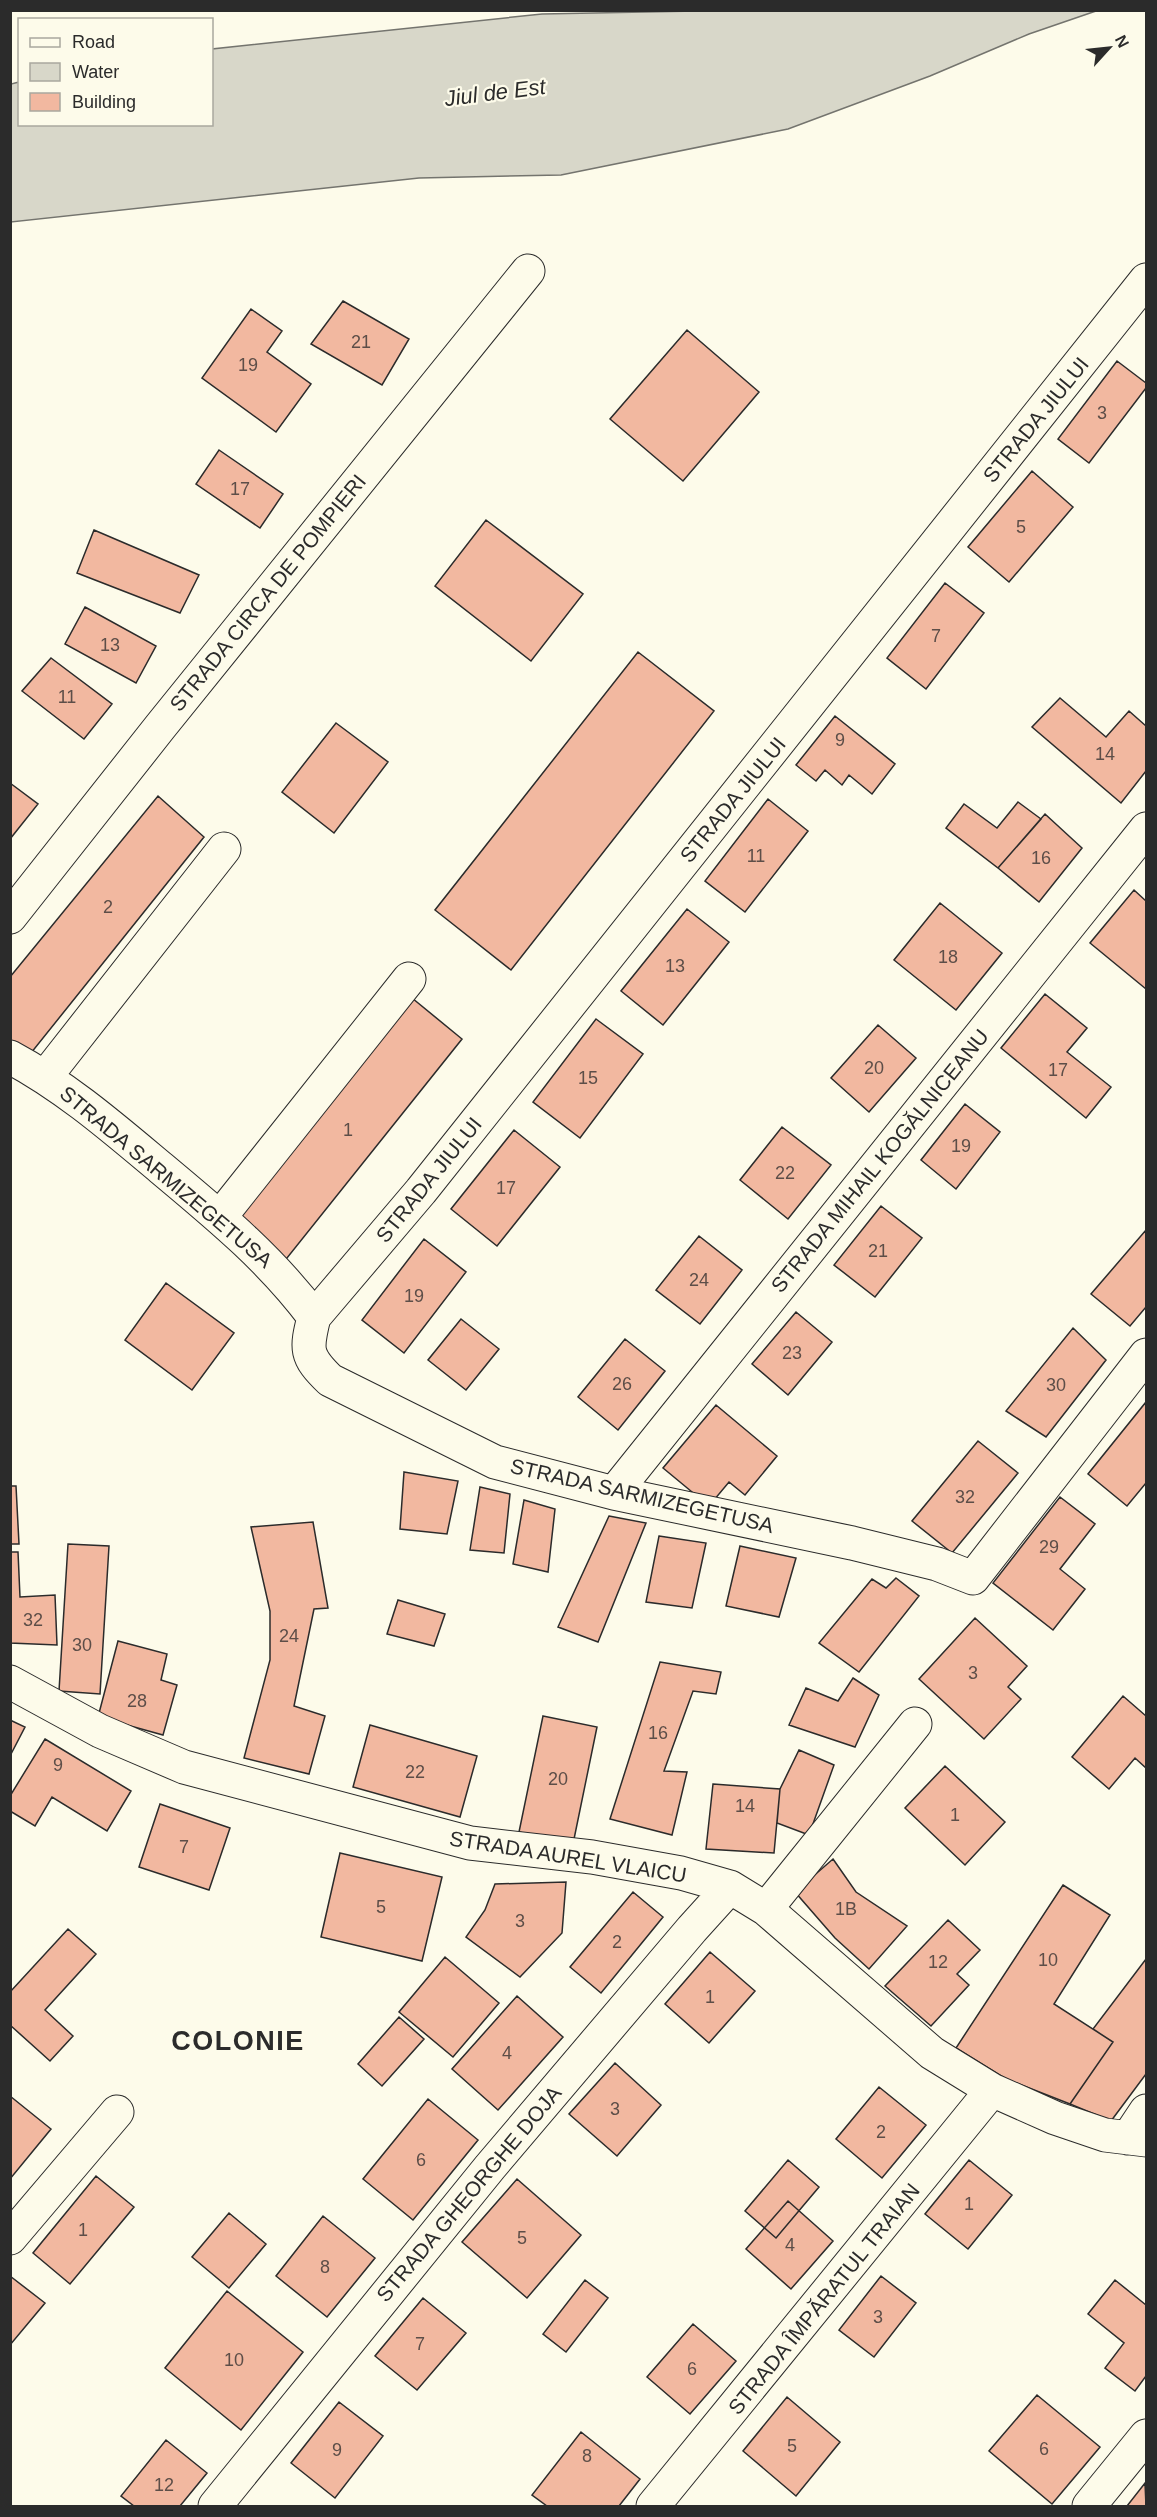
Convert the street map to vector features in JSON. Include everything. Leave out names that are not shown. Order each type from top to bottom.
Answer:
[{"type":"street","name":"STRADA CIRCA DE POMPIERI","points":[[10,917],[167,718],[528,271]]},
{"type":"street","name":"STRADA JIULUI","points":[[314,1317],[1137,314],[1146,280]]},
{"type":"street","name":"STRADA MIHAIL KOGĂLNICEANU","points":[[614,1493],[1146,829]]},
{"type":"street","points":[[46,1076],[224,849]]},
{"type":"street","points":[[220,1217],[409,979]]},
{"type":"street","name":"STRADA SARMIZEGETUSA","points":[[10,1057],[46,1076],[88,1107],[257,1250],[293,1289],[314,1317],[307,1344],[315,1365],[330,1380],[495,1462],[614,1493],[852,1543],[937,1564],[973,1578],[1146,1355]]},
{"type":"street","name":"STRADA AUREL VLAICU","points":[[10,1682],[100,1731],[184,1767],[470,1843],[592,1857],[681,1873],[730,1887],[766,1909],[932,2053],[992,2090],[1055,2118],[1105,2135],[1137,2139]]},
{"type":"street","points":[[766,1909],[915,1724]]},
{"type":"street","name":"STRADA GHEORGHE DOJA","points":[[215,2506],[490,2167],[730,1887]]},
{"type":"street","name":"STRADA ÎMPĂRATUL TRAIAN","points":[[653,2506],[992,2090]]},
{"type":"street","points":[[1137,2139],[1146,2111]]},
{"type":"street","points":[[10,2238],[117,2112]]},
{"type":"street","points":[[1089,2506],[1146,2436]]},
{"type":"water","name":"Jiul de Est","points":[[697,11],[1096,11],[1029,34],[930,76],[788,129],[561,175],[419,178],[11,222],[11,84],[18,82],[18,126],[213,126],[213,49],[542,14]]},
{"type":"building","points":[[343,301],[409,339],[382,385],[311,344]]},
{"type":"building","points":[[251,309],[282,331],[267,352],[311,384],[276,432],[202,378]]},
{"type":"building","points":[[687,330],[759,392],[683,481],[610,419]]},
{"type":"building","points":[[1117,361],[1146,383],[1146,388],[1089,463],[1058,439]]},
{"type":"building","points":[[219,450],[283,494],[260,528],[196,484]]},
{"type":"building","points":[[1032,471],[1073,507],[1009,582],[968,547]]},
{"type":"building","points":[[486,520],[583,594],[531,661],[435,586]]},
{"type":"building","points":[[94,530],[199,575],[180,613],[77,573]]},
{"type":"building","points":[[945,583],[984,613],[926,689],[887,658]]},
{"type":"building","points":[[85,607],[156,646],[136,683],[65,644]]},
{"type":"building","points":[[638,652],[714,711],[511,970],[435,910]]},
{"type":"building","points":[[51,658],[112,704],[84,739],[22,691]]},
{"type":"building","points":[[1060,698],[1106,737],[1129,711],[1146,726],[1146,771],[1121,803],[1032,727]]},
{"type":"building","points":[[835,716],[895,764],[872,794],[849,775],[842,785],[825,770],[816,781],[796,765]]},
{"type":"building","points":[[336,723],[388,762],[334,833],[282,792]]},
{"type":"building","points":[[10,783],[38,804],[10,839]]},
{"type":"building","points":[[158,796],[204,837],[27,1058],[10,1045],[10,977]]},
{"type":"building","points":[[768,799],[808,831],[745,912],[705,881]]},
{"type":"building","points":[[1018,802],[1041,819],[998,868],[946,828],[964,804],[997,828]]},
{"type":"building","points":[[1045,814],[1082,848],[1039,902],[998,868]]},
{"type":"building","points":[[1134,890],[1146,901],[1146,989],[1090,943]]},
{"type":"building","points":[[940,903],[1002,953],[956,1010],[894,960]]},
{"type":"building","points":[[687,909],[729,942],[663,1025],[621,991]]},
{"type":"building","points":[[1045,994],[1087,1028],[1067,1052],[1111,1087],[1086,1118],[1001,1048]]},
{"type":"building","points":[[412,998],[462,1039],[283,1263],[233,1220]]},
{"type":"building","points":[[596,1019],[643,1054],[580,1138],[533,1102]]},
{"type":"building","points":[[878,1025],[916,1058],[869,1112],[831,1078]]},
{"type":"building","points":[[965,1104],[1000,1132],[956,1189],[921,1160]]},
{"type":"building","points":[[782,1127],[831,1165],[788,1219],[740,1180]]},
{"type":"building","points":[[514,1130],[560,1167],[497,1246],[451,1209]]},
{"type":"building","points":[[881,1206],[922,1238],[875,1297],[834,1265]]},
{"type":"building","points":[[1146,1230],[1146,1307],[1130,1326],[1091,1294]]},
{"type":"building","points":[[699,1236],[742,1270],[700,1324],[656,1290]]},
{"type":"building","points":[[424,1239],[466,1272],[404,1353],[362,1320]]},
{"type":"building","points":[[166,1283],[234,1333],[192,1390],[125,1340]]},
{"type":"building","points":[[796,1312],[832,1342],[788,1395],[752,1364]]},
{"type":"building","points":[[461,1319],[499,1349],[466,1390],[428,1360]]},
{"type":"building","points":[[1073,1328],[1106,1360],[1046,1437],[1006,1411]]},
{"type":"building","points":[[625,1339],[665,1371],[618,1430],[578,1397]]},
{"type":"building","points":[[1146,1402],[1146,1483],[1127,1506],[1088,1474]]},
{"type":"building","points":[[716,1405],[777,1456],[745,1495],[729,1482],[709,1506],[663,1468]]},
{"type":"building","points":[[978,1441],[1018,1473],[952,1553],[912,1521]]},
{"type":"building","points":[[404,1472],[458,1481],[447,1534],[400,1529]]},
{"type":"building","points":[[10,1486],[16,1486],[19,1544],[10,1544]]},
{"type":"building","points":[[480,1487],[510,1494],[504,1553],[470,1550]]},
{"type":"building","points":[[1060,1497],[1095,1524],[1060,1569],[1085,1589],[1053,1630],[993,1583]]},
{"type":"building","points":[[524,1500],[555,1509],[548,1572],[513,1564]]},
{"type":"building","points":[[609,1516],[646,1523],[598,1642],[558,1627]]},
{"type":"building","points":[[313,1522],[328,1608],[314,1609],[294,1706],[325,1716],[309,1774],[244,1758],[270,1660],[270,1611],[251,1527]]},
{"type":"building","points":[[659,1536],[706,1543],[692,1608],[646,1602]]},
{"type":"building","points":[[68,1544],[109,1546],[100,1694],[59,1691]]},
{"type":"building","points":[[740,1546],[796,1558],[779,1617],[726,1606]]},
{"type":"building","points":[[10,1552],[18,1552],[20,1597],[55,1595],[57,1645],[10,1643]]},
{"type":"building","points":[[896,1578],[919,1596],[859,1672],[819,1643],[872,1579],[886,1588]]},
{"type":"building","points":[[398,1600],[445,1614],[434,1646],[387,1634]]},
{"type":"building","points":[[975,1618],[1027,1666],[1008,1687],[1021,1699],[984,1739],[919,1679]]},
{"type":"building","points":[[118,1641],[167,1654],[161,1680],[177,1685],[163,1735],[98,1717]]},
{"type":"building","points":[[660,1662],[721,1672],[716,1694],[693,1691],[664,1771],[687,1772],[672,1835],[610,1819]]},
{"type":"building","points":[[853,1678],[879,1695],[855,1747],[789,1725],[806,1688],[838,1701]]},
{"type":"building","points":[[1123,1696],[1146,1716],[1146,1768],[1135,1758],[1109,1789],[1072,1757]]},
{"type":"building","points":[[543,1716],[597,1727],[573,1844],[519,1832]]},
{"type":"building","points":[[10,1720],[25,1727],[10,1756]]},
{"type":"building","points":[[370,1725],[477,1756],[460,1817],[353,1787]]},
{"type":"building","points":[[45,1739],[131,1791],[107,1831],[52,1797],[35,1826],[10,1811],[10,1796]]},
{"type":"building","points":[[799,1750],[834,1765],[809,1835],[777,1823],[780,1789]]},
{"type":"building","points":[[945,1766],[1005,1822],[965,1865],[905,1808]]},
{"type":"building","points":[[713,1784],[780,1789],[774,1853],[706,1849]]},
{"type":"building","points":[[160,1804],[230,1828],[209,1890],[139,1867]]},
{"type":"building","points":[[340,1853],[442,1877],[422,1961],[321,1937]]},
{"type":"building","points":[[833,1859],[856,1892],[907,1926],[869,1969],[835,1938],[795,1892]]},
{"type":"building","points":[[566,1882],[562,1933],[520,1977],[466,1937],[485,1910],[495,1884]]},
{"type":"building","points":[[1063,1885],[1110,1915],[1054,2004],[1113,2042],[1070,2104],[1006,2079],[956,2048]]},
{"type":"building","points":[[633,1892],[663,1917],[601,1993],[570,1967]]},
{"type":"building","points":[[948,1920],[980,1950],[957,1974],[969,1985],[931,2026],[885,1986]]},
{"type":"building","points":[[68,1929],[96,1954],[45,2010],[73,2036],[50,2061],[10,2025],[10,1992]]},
{"type":"building","points":[[710,1952],[755,1991],[709,2043],[665,2004]]},
{"type":"building","points":[[445,1957],[499,2003],[453,2057],[399,2012]]},
{"type":"building","points":[[1146,1959],[1146,2074],[1111,2121],[1070,2104],[1113,2042],[1093,2029]]},
{"type":"building","points":[[517,1996],[563,2037],[498,2110],[452,2069]]},
{"type":"building","points":[[399,2017],[424,2039],[382,2086],[358,2064]]},
{"type":"building","points":[[615,2063],[661,2105],[617,2156],[569,2114]]},
{"type":"building","points":[[879,2087],[926,2125],[882,2178],[836,2139]]},
{"type":"building","points":[[10,2096],[51,2129],[10,2179]]},
{"type":"building","points":[[428,2099],[478,2140],[413,2220],[363,2179]]},
{"type":"building","points":[[788,2160],[819,2187],[776,2238],[745,2211]]},
{"type":"building","points":[[969,2160],[1012,2195],[968,2249],[925,2214]]},
{"type":"building","points":[[96,2176],[134,2207],[70,2284],[33,2253]]},
{"type":"building","points":[[517,2179],[581,2235],[527,2298],[462,2242]]},
{"type":"building","points":[[788,2201],[833,2241],[791,2289],[746,2249]]},
{"type":"building","points":[[229,2213],[266,2244],[229,2288],[192,2257]]},
{"type":"building","points":[[323,2216],[375,2258],[327,2317],[276,2276]]},
{"type":"building","points":[[10,2276],[45,2303],[10,2345]]},
{"type":"building","points":[[881,2276],[916,2303],[874,2357],[839,2330]]},
{"type":"building","points":[[585,2280],[608,2298],[566,2352],[543,2334]]},
{"type":"building","points":[[1115,2280],[1146,2305],[1146,2376],[1135,2391],[1105,2368],[1124,2343],[1088,2314]]},
{"type":"building","points":[[227,2291],[303,2352],[241,2430],[165,2368]]},
{"type":"building","points":[[423,2298],[466,2333],[417,2390],[375,2356]]},
{"type":"building","points":[[693,2324],[736,2361],[690,2414],[647,2377]]},
{"type":"building","points":[[1037,2395],[1100,2447],[1052,2504],[989,2451]]},
{"type":"building","points":[[787,2397],[840,2442],[796,2496],[743,2451]]},
{"type":"building","points":[[339,2402],[383,2436],[335,2498],[291,2463]]},
{"type":"building","points":[[581,2432],[640,2479],[619,2506],[547,2506],[532,2495]]},
{"type":"building","points":[[166,2440],[207,2473],[180,2506],[134,2506],[121,2496]]},
{"type":"building","points":[[1145,2483],[1146,2506],[1127,2506]]},
{"type":"district","name":"COLONIE","points":[[238,2041]]}]
